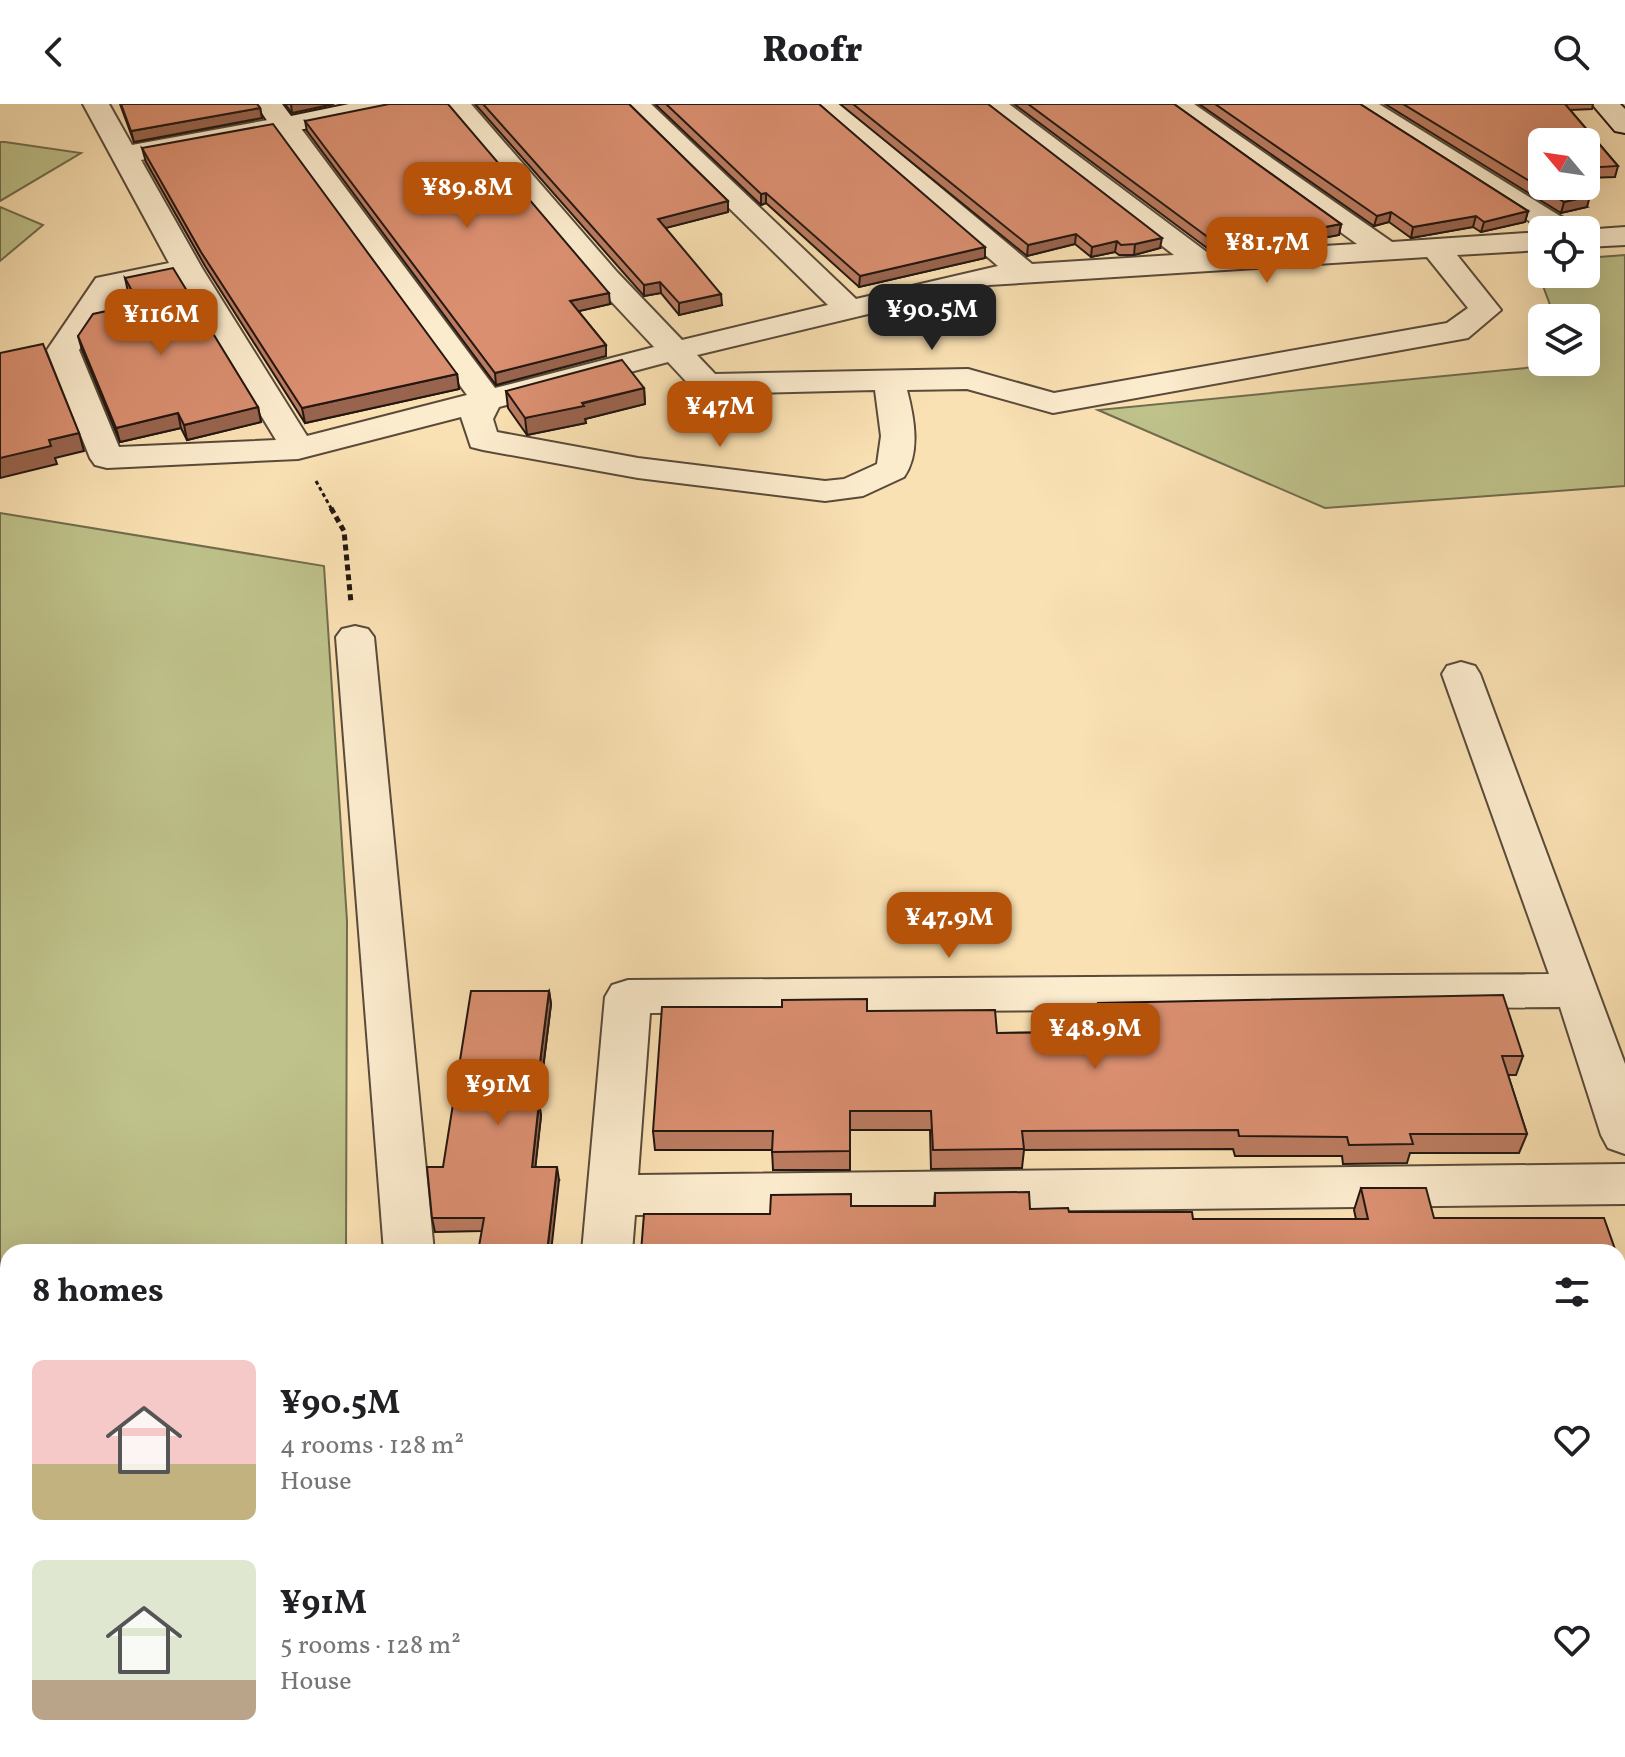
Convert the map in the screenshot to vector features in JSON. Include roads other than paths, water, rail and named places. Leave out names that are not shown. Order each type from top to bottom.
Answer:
[{"type":"street","points":[[96,104],[187,268],[298,449]]},
{"type":"street","points":[[124,155],[276,114],[389,104]]},
{"type":"street","points":[[457,104],[606,278],[706,384],[968,379],[1053,403],[1457,331],[1486,310],[1435,248]]},
{"type":"street","points":[[636,104],[849,309]]},
{"type":"street","points":[[824,104],[1024,273]]},
{"type":"street","points":[[992,104],[1201,262]]},
{"type":"street","points":[[1177,104],[1386,251]]},
{"type":"street","points":[[1605,104],[1625,125]]},
{"type":"street","points":[[1371,110],[1409,108]]},
{"type":"street","points":[[1371,110],[1541,216]]},
{"type":"street","points":[[276,114],[487,399]]},
{"type":"street","points":[[1600,237],[1625,236]]},
{"type":"street","points":[[187,268],[107,284],[63,350],[107,458],[298,449],[675,351],[989,276],[1528,242]]},
{"type":"street","points":[[487,399],[476,419],[483,440],[638,468],[825,491],[851,489],[892,470],[898,454],[893,396],[888,379]]},
{"type":"street","points":[[355,637],[408,1244]]},
{"type":"street","points":[[1461,674],[1577,990],[1625,1135]]},
{"type":"street","points":[[608,1244],[628,997],[1577,990]]},
{"type":"street","points":[[613,1195],[1625,1184]]}]
